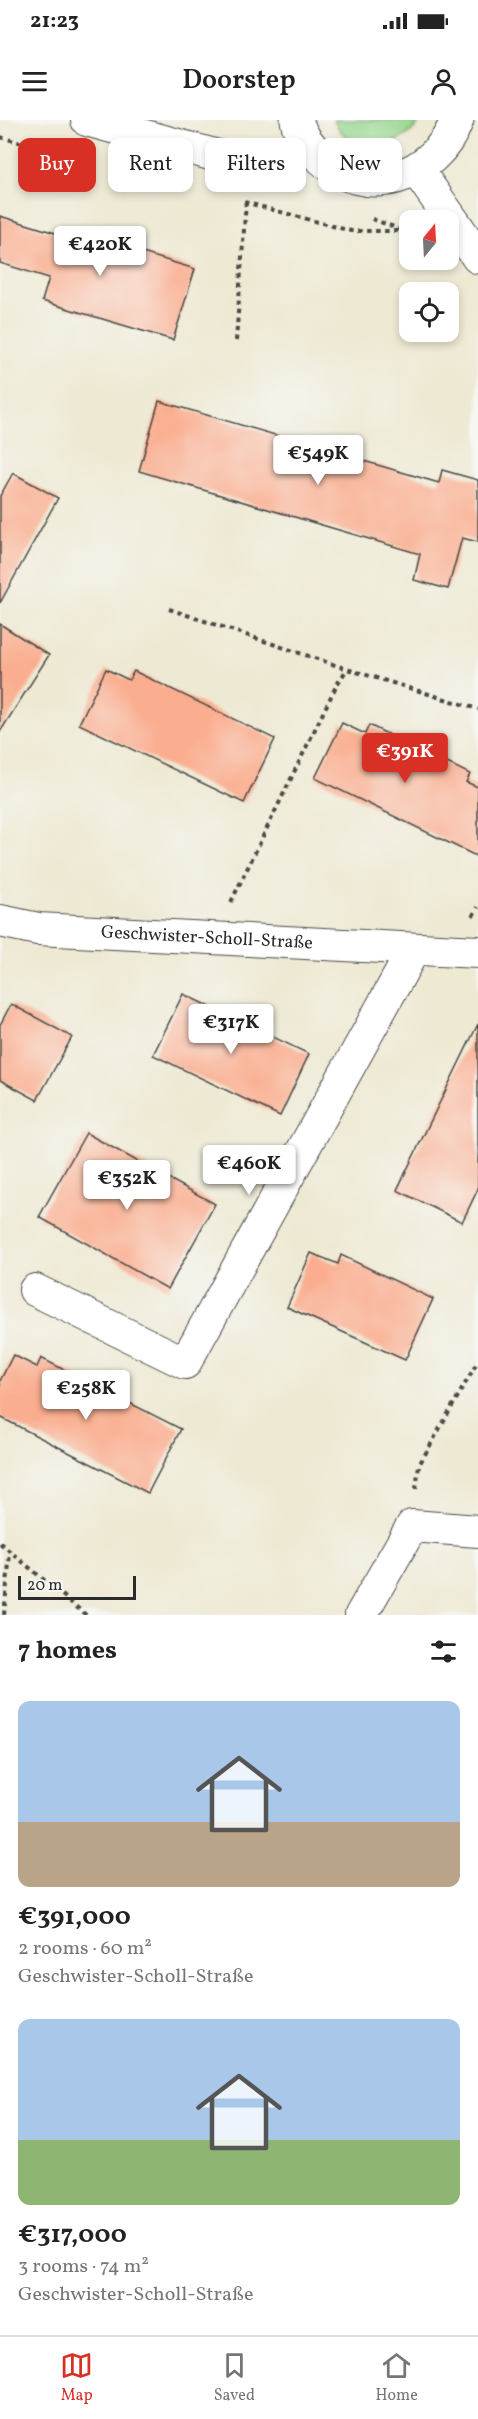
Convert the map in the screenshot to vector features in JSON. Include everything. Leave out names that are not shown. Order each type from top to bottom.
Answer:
[{"type":"main road","points":[[303,133],[326,163],[347,174],[370,180],[394,178],[417,170],[436,155],[451,136],[457,120]]},
{"type":"main road","points":[[417,170],[478,257]]},
{"type":"street","points":[[87,120],[247,164],[277,162],[303,133]]},
{"type":"street","name":"Geschwister-Scholl-Straße","points":[[0,921],[38,929],[478,952]]},
{"type":"street","points":[[35,1290],[185,1363],[414,949]]},
{"type":"street","points":[[361,1615],[412,1526],[478,1531]]},
{"type":"path","points":[[236,341],[246,203],[351,231],[399,231]]},
{"type":"path","points":[[169,609],[347,669],[478,709]]},
{"type":"path","points":[[223,939],[228,907],[336,686],[347,669]]},
{"type":"path","points":[[419,1465],[478,1361]]},
{"type":"path","points":[[0,1543],[86,1615]]},
{"type":"path","points":[[4,1615],[10,1552]]},
{"type":"green space","points":[[334,120],[420,120],[402,138],[350,138],[341,131]]},
{"type":"building","points":[[0,216],[62,235],[64,229],[195,269],[173,340],[42,301],[49,278],[0,263]]},
{"type":"building","points":[[159,401],[439,483],[442,470],[478,480],[478,542],[462,538],[448,589],[414,580],[420,554],[139,471]]},
{"type":"building","points":[[13,473],[58,498],[0,603],[0,496]]},
{"type":"building","points":[[0,624],[49,655],[0,732]]},
{"type":"building","points":[[106,669],[129,680],[134,671],[275,739],[244,803],[79,724]]},
{"type":"building","points":[[342,723],[365,734],[369,725],[470,774],[466,782],[478,787],[478,857],[315,778]]},
{"type":"building","points":[[183,994],[309,1054],[280,1116],[153,1055]]},
{"type":"building","points":[[11,1004],[72,1037],[37,1100],[0,1080],[0,1025]]},
{"type":"building","points":[[478,1024],[478,1189],[462,1222],[397,1190]]},
{"type":"building","points":[[86,1133],[215,1204],[168,1289],[39,1217]]},
{"type":"building","points":[[311,1253],[338,1264],[341,1255],[433,1299],[405,1360],[287,1307]]},
{"type":"building","points":[[13,1355],[37,1367],[41,1358],[181,1429],[148,1493],[0,1417],[0,1381]]}]
